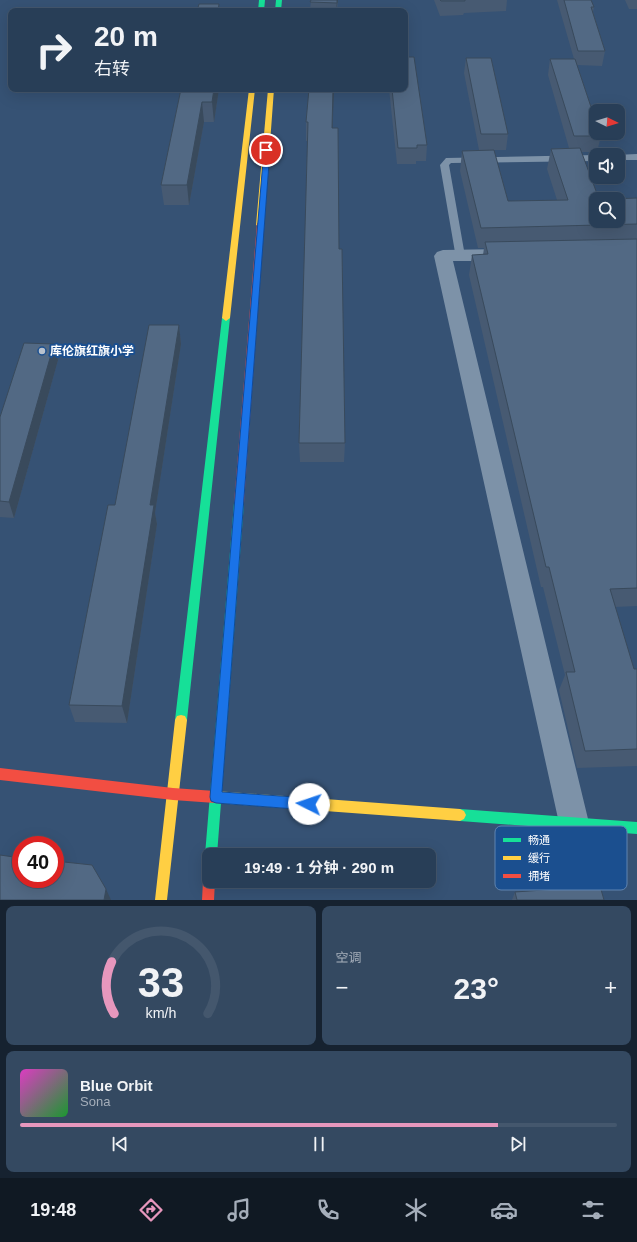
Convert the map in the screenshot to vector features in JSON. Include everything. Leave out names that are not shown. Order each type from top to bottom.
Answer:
[{"type":"main road","points":[[161,900],[252,92]]},
{"type":"main road","points":[[212,848],[272,92]]},
{"type":"main road","points":[[0,774],[173,794],[612,826]]},
{"type":"main road","points":[[627,827],[637,828]]},
{"type":"main road","points":[[208,900],[209,888]]},
{"type":"street","points":[[522,255],[443,256],[574,823]]},
{"type":"lane","points":[[625,158],[637,157]]},
{"type":"lane","points":[[460,256],[444,166],[450,160],[589,158]]},
{"type":"building","points":[[311,0],[337,0],[337,3],[310,2]]},
{"type":"building","points":[[440,0],[465,0],[465,1],[441,1]]},
{"type":"building","points":[[564,0],[591,0],[594,7],[591,7],[605,51],[578,51]]},
{"type":"building","points":[[199,4],[219,4],[218,8],[198,8]]},
{"type":"building","points":[[408,57],[414,57],[427,145],[417,145],[417,148],[398,148],[392,92],[408,92]]},
{"type":"building","points":[[466,58],[491,58],[508,134],[481,134]]},
{"type":"building","points":[[550,59],[575,59],[590,104],[589,136],[574,136]]},
{"type":"building","points":[[180,92],[214,92],[212,102],[202,102],[187,185],[161,185]]},
{"type":"building","points":[[309,92],[333,92],[332,128],[338,128],[339,249],[342,249],[345,443],[299,443],[308,122],[306,122]]},
{"type":"building","points":[[580,148],[589,172],[589,184],[593,184],[596,192],[589,192],[589,225],[481,228],[462,151],[494,150],[508,201],[568,200],[551,149]]},
{"type":"building","points":[[625,198],[637,198],[637,224],[625,224]]},
{"type":"building","points":[[637,239],[637,588],[610,589],[634,669],[637,669],[637,749],[585,751],[566,672],[575,672],[549,567],[546,567],[472,255],[488,254],[485,242]]},
{"type":"building","points":[[149,325],[179,325],[150,505],[154,505],[122,706],[69,705],[108,505],[115,505]]},
{"type":"building","points":[[24,343],[54,344],[9,502],[0,501],[0,417]]},
{"type":"building","points":[[0,855],[12,857],[12,888],[64,888],[64,862],[92,865],[106,889],[104,900],[0,900]]},
{"type":"building","points":[[543,890],[601,890],[604,900],[517,900],[515,892]]},
{"type":"traffic: fast","points":[[261,8],[262,0]]},
{"type":"traffic: fast","points":[[278,8],[279,0]]},
{"type":"traffic: fast","points":[[181,720],[226,318]]},
{"type":"traffic: fast","points":[[212,848],[239,503]]},
{"type":"traffic: fast","points":[[460,815],[610,826]]},
{"type":"traffic: fast","points":[[627,827],[637,828]]},
{"type":"traffic: slow","points":[[226,318],[252,92]]},
{"type":"traffic: slow","points":[[260,225],[271,92]]},
{"type":"traffic: slow","points":[[161,900],[181,720]]},
{"type":"traffic: slow","points":[[215,797],[460,815]]},
{"type":"traffic: jam","points":[[239,503],[260,225]]},
{"type":"traffic: jam","points":[[0,774],[173,794],[215,797]]},
{"type":"traffic: jam","points":[[208,900],[209,888]]},
{"type":"place","name":"库伦旗红旗小学","points":[[42,351]]},
{"type":"route","points":[[266,150],[216,797],[309,804]]}]
